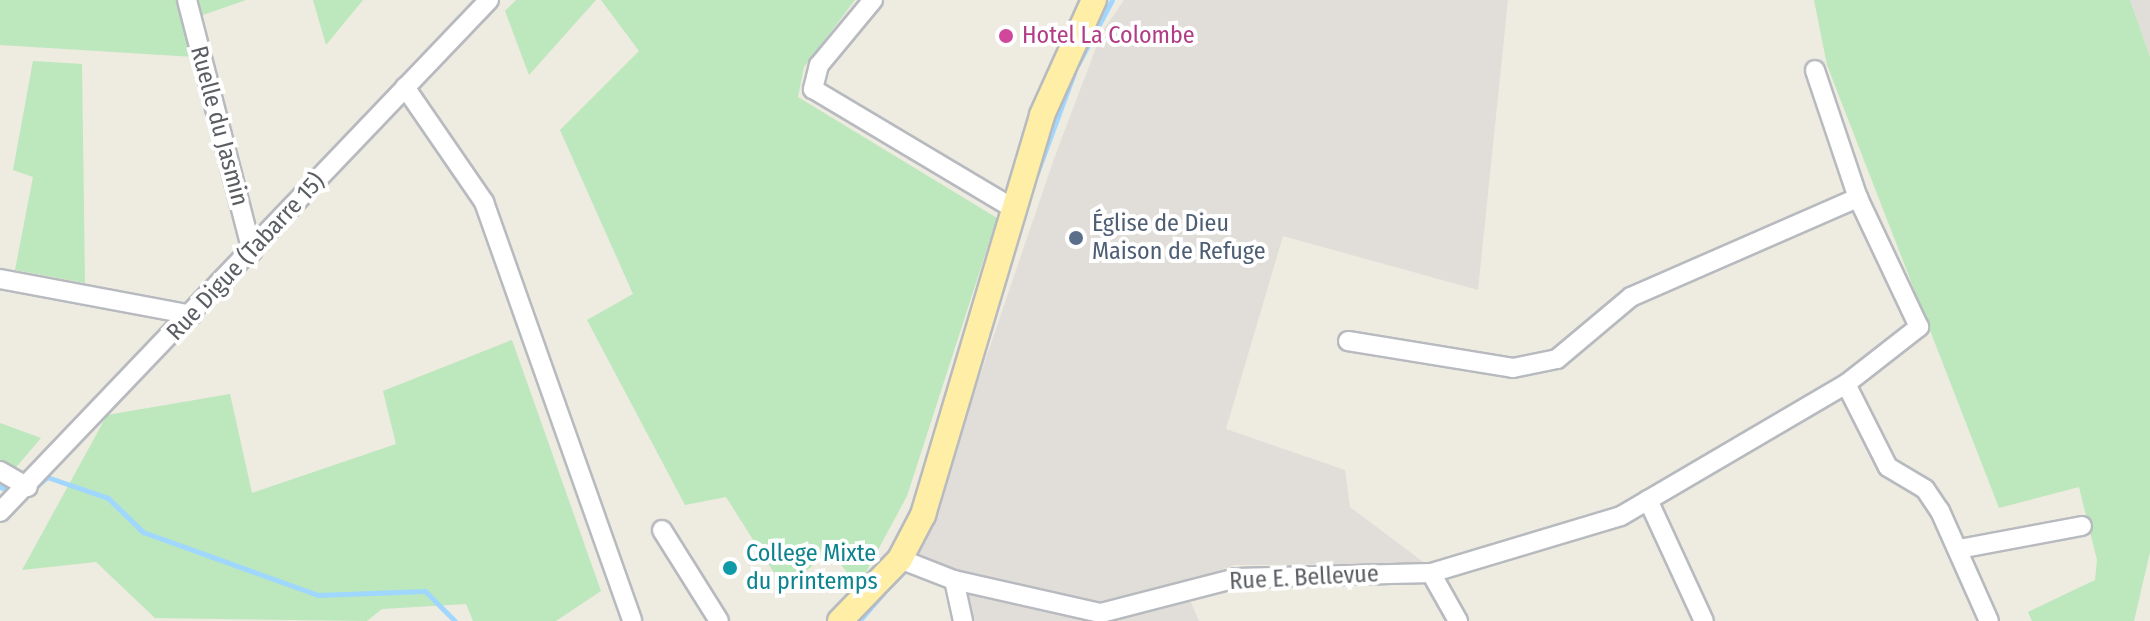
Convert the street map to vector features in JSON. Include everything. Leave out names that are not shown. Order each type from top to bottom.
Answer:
[{"type":"main road","points":[[840,621],[900,559],[935,482],[1042,115],[1094,0]]},
{"type":"street","name":"Ruelle du Jasmin","points":[[187,0],[252,252]]},
{"type":"street","name":"Rue Digue (Tabarre 15)","points":[[16,497],[489,0]]},
{"type":"street","points":[[873,0],[819,65],[813,89],[1016,210]]},
{"type":"street","points":[[1348,341],[1513,368],[1557,359],[1631,297],[1858,198],[1815,70]]},
{"type":"street","points":[[405,87],[484,202],[632,621]]},
{"type":"street","name":"Rue E. Bellevue","points":[[900,559],[954,580],[1101,613],[1236,578],[1431,573],[1621,516],[1846,384],[1919,327],[1858,198]]},
{"type":"street","points":[[0,279],[192,315]]},
{"type":"street","points":[[1846,384],[1888,467],[1925,489],[1959,549],[1989,621]]},
{"type":"street","points":[[0,471],[16,497]]},
{"type":"street","points":[[1648,500],[1704,621]]},
{"type":"street","points":[[1959,549],[2082,526]]},
{"type":"street","points":[[662,530],[719,621]]},
{"type":"street","points":[[1431,573],[1458,621]]},
{"type":"street","points":[[954,580],[963,621]]},
{"type":"shaded area","points":[[1124,0],[1508,0],[1478,290],[1283,236],[1226,429],[1345,470],[1350,507],[1426,564],[1235,565],[1183,584],[1199,621],[965,621],[958,576],[916,563],[1055,156],[1102,32]]},
{"type":"shaded area","points":[[2130,0],[2150,0],[2150,57]]},
{"type":"green space","points":[[0,0],[180,0],[194,57],[0,45]]},
{"type":"green space","points":[[197,0],[246,0],[200,16]]},
{"type":"green space","points":[[313,0],[363,0],[326,45]]},
{"type":"green space","points":[[516,0],[596,0],[529,75],[505,11]]},
{"type":"green space","points":[[601,0],[855,0],[804,67],[798,97],[997,218],[907,496],[858,587],[830,550],[785,590],[726,497],[685,505],[587,320],[633,294],[560,130],[639,51]]},
{"type":"green space","points":[[1814,0],[2130,0],[2150,57],[2150,552],[2134,621],[2032,621],[2028,612],[2095,580],[2097,560],[2079,487],[1999,508],[1827,65]]},
{"type":"green space","points":[[33,61],[82,64],[85,283],[15,270],[33,177],[13,170]]},
{"type":"green space","points":[[512,340],[601,591],[556,621],[473,621],[466,604],[382,609],[367,621],[155,618],[96,562],[22,570],[107,415],[230,394],[252,493],[396,444],[383,391]]},
{"type":"green space","points":[[0,423],[41,438],[0,486]]},
{"type":"waterway","points":[[1078,64],[1112,0]]},
{"type":"waterway","points":[[1037,173],[1074,73]]},
{"type":"waterway","points":[[37,486],[47,477],[108,498],[143,532],[318,595],[425,591],[455,621]]},
{"type":"waterway","points":[[0,487],[15,492]]},
{"type":"waterway","points":[[859,621],[883,593]]},
{"type":"place","name":"Hotel La Colombe","points":[[1006,36]]},
{"type":"place","name":"Église de Dieu Maison de Refuge","points":[[1076,238]]},
{"type":"place","name":"College Mixte du printemps","points":[[730,568]]}]
